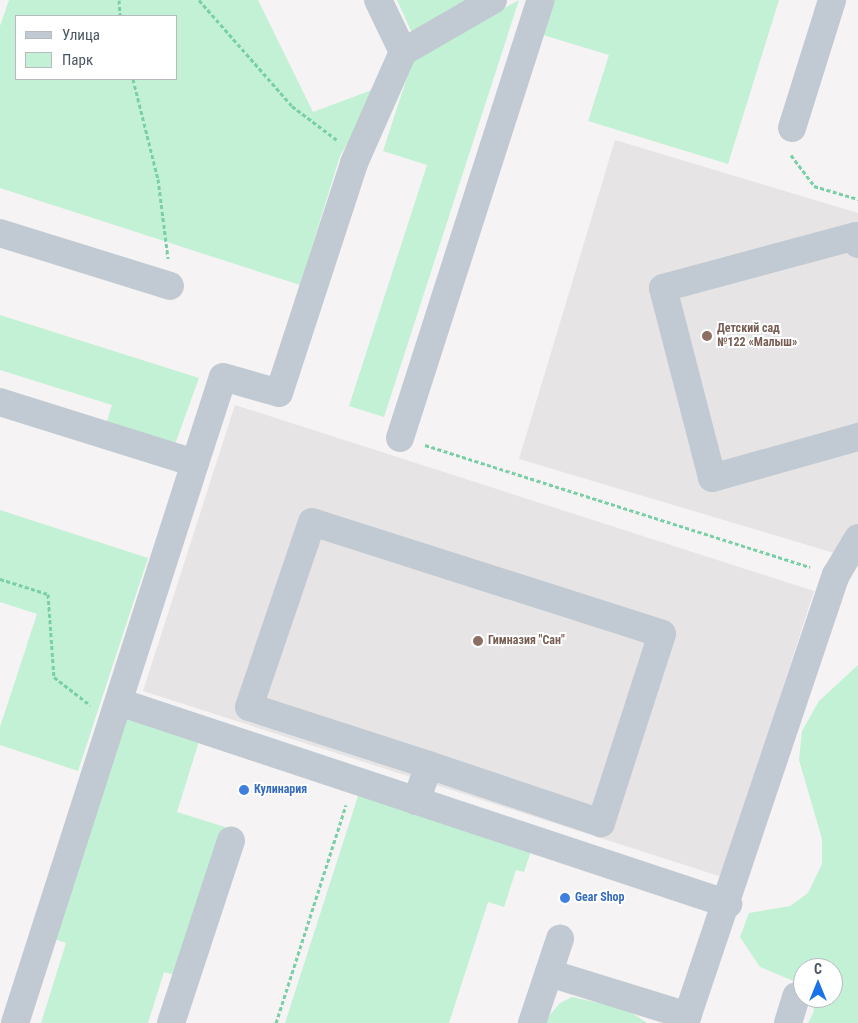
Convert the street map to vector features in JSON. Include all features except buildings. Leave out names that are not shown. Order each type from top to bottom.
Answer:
[{"type":"lane","points":[[378,0],[402,52]]},
{"type":"lane","points":[[15,1023],[223,377],[279,393],[358,155],[402,52],[493,0]]},
{"type":"lane","points":[[400,438],[541,0]]},
{"type":"lane","points":[[792,128],[832,0]]},
{"type":"lane","points":[[0,233],[170,286]]},
{"type":"lane","points":[[858,244],[856,236],[663,288],[712,478],[858,437]]},
{"type":"lane","points":[[0,402],[195,463]]},
{"type":"lane","points":[[312,522],[662,634],[601,823],[428,765],[249,706],[312,522]]},
{"type":"lane","points":[[549,973],[687,1019],[728,904],[836,575],[858,538]]},
{"type":"lane","points":[[115,712],[354,780],[728,904]]},
{"type":"lane","points":[[416,801],[428,765]]},
{"type":"lane","points":[[171,1023],[231,841]]},
{"type":"lane","points":[[532,1023],[560,939]]},
{"type":"lane","points":[[788,1023],[793,1006]]},
{"type":"path","points":[[119,0],[120,15]]},
{"type":"path","points":[[199,0],[292,106],[358,155]]},
{"type":"path","points":[[133,80],[158,179],[170,286]]},
{"type":"path","points":[[792,128],[788,152],[814,186],[858,199]]},
{"type":"path","points":[[400,438],[836,575]]},
{"type":"path","points":[[0,578],[48,594],[54,677],[115,712]]},
{"type":"path","points":[[276,1023],[354,780]]},
{"type":"shaded area","name":"Детский сад №122 «Малыш»","points":[[615,140],[858,213],[858,560],[519,459]]},
{"type":"shaded area","name":"Гимназия \"Сан\"","points":[[235,405],[814,591],[722,877],[143,691]]},
{"type":"green space","points":[[9,0],[258,0],[313,112],[380,87],[340,156],[300,285],[0,188],[0,26]]},
{"type":"green space","points":[[397,0],[474,0],[413,35]]},
{"type":"green space","points":[[519,0],[384,417],[349,406],[427,165],[383,151],[413,59]]},
{"type":"green space","points":[[554,0],[779,0],[728,164],[588,121],[609,55],[543,35]]},
{"type":"green space","points":[[0,315],[199,378],[174,447],[106,424],[112,405],[0,370]]},
{"type":"green space","points":[[0,510],[148,558],[78,771],[0,745],[0,727],[37,614],[0,602]]},
{"type":"green space","points":[[858,665],[858,1023],[808,1023],[814,1008],[843,1008],[843,958],[793,958],[793,981],[760,967],[740,937],[749,913],[790,906],[808,893],[822,864],[822,839],[799,760],[802,731],[819,701]]},
{"type":"green space","points":[[122,711],[201,735],[177,812],[225,827],[178,976],[164,972],[148,1023],[41,1023],[66,943],[51,938]]},
{"type":"green space","points":[[359,793],[532,848],[524,872],[516,870],[504,907],[488,902],[449,1023],[285,1023]]},
{"type":"green space","points":[[572,997],[626,1009],[647,1023],[543,1023],[560,1003]]},
{"type":"place","name":"Детский сад №122 «Малыш»","points":[[707,336]]},
{"type":"place","name":"Гимназия \"Сан\"","points":[[478,641]]},
{"type":"place","name":"Кулинария","points":[[244,790]]},
{"type":"place","name":"Gear Shop","points":[[565,898]]}]
